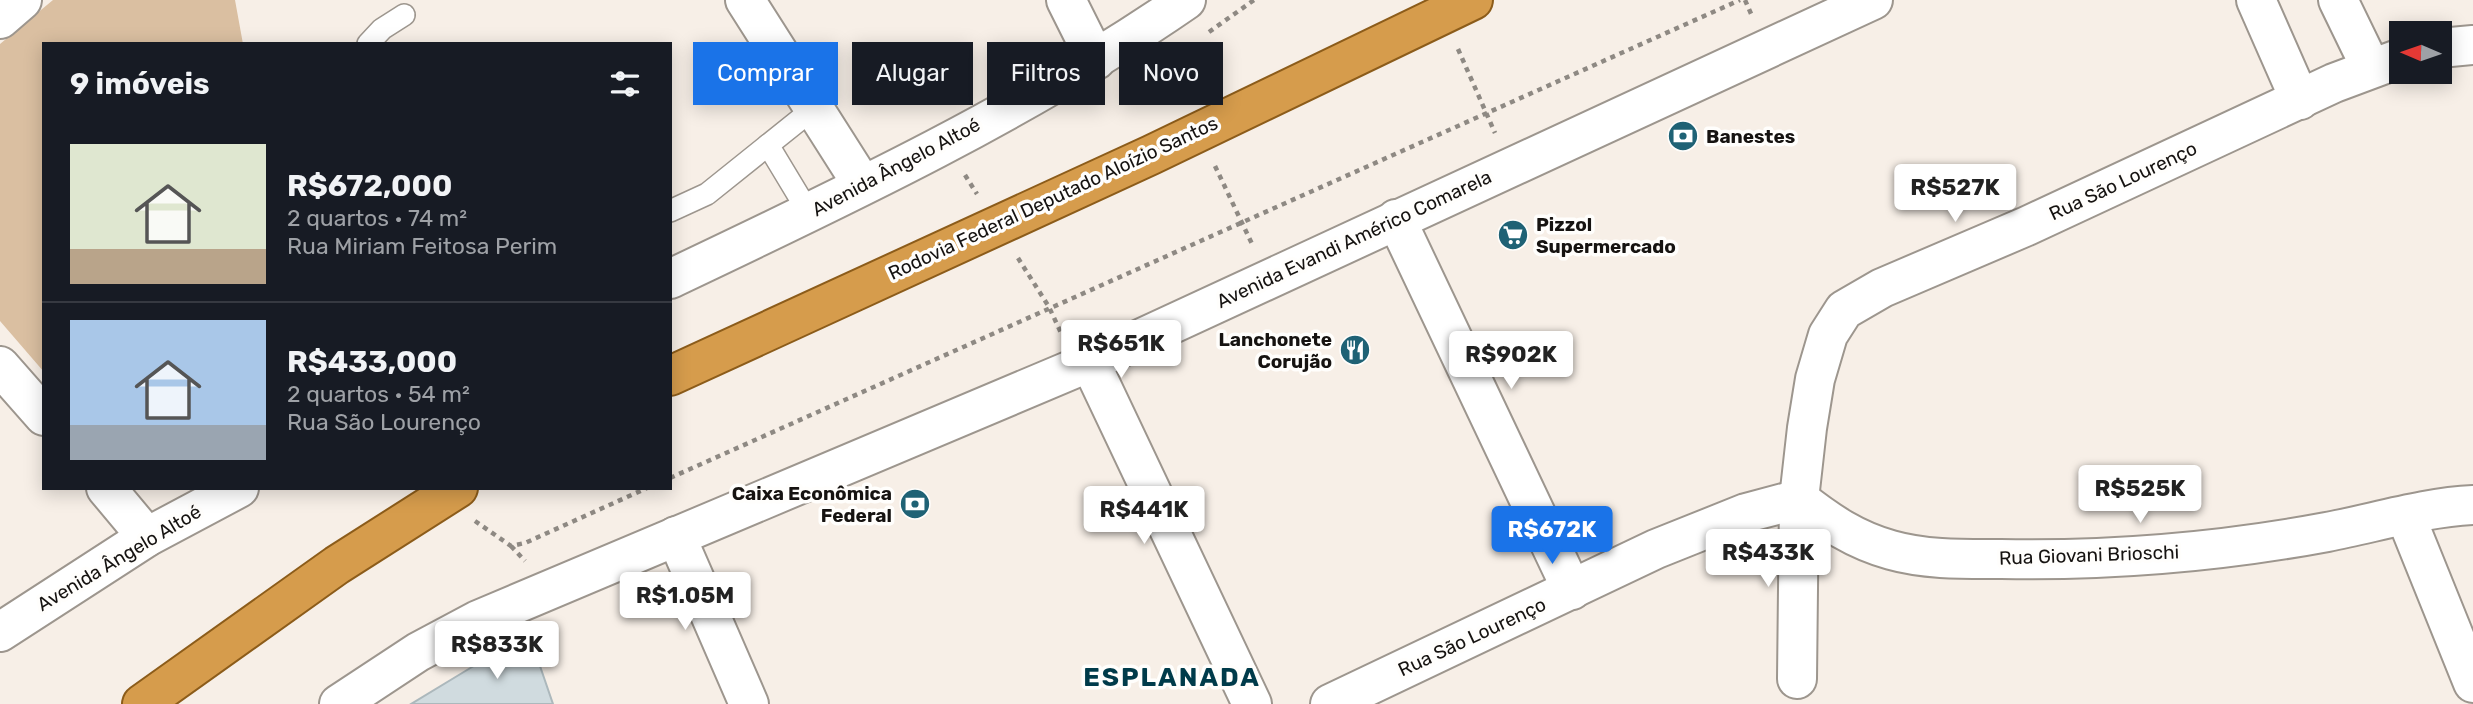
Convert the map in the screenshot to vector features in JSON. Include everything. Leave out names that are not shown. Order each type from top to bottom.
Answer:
[{"type":"highway","name":"Rodovia Federal Deputado Aloízio Santos","points":[[672,375],[1151,155],[1457,7]]},
{"type":"highway","points":[[142,704],[326,572],[450,493]]},
{"type":"street","points":[[0,19],[22,0]]},
{"type":"street","points":[[745,0],[862,184]]},
{"type":"street","points":[[1066,0],[1087,42]]},
{"type":"street","name":"Avenida Ângelo Altoé","points":[[1105,54],[1186,0]]},
{"type":"street","name":"Avenida Evandi Américo Comarela","points":[[339,704],[408,659],[478,620],[1090,362],[1873,0]]},
{"type":"street","points":[[2256,0],[2300,100]]},
{"type":"street","points":[[2338,0],[2386,63]]},
{"type":"street","points":[[2452,47],[2473,44]]},
{"type":"street","name":"Rua São Lourenço","points":[[1330,704],[1711,525],[1799,499],[1815,379],[1828,335],[1844,310],[1882,288],[2027,226],[2386,63]]},
{"type":"street","name":"Avenida Ângelo Altoé","points":[[672,278],[809,213],[1011,105]]},
{"type":"street","points":[[1396,219],[1572,590]]},
{"type":"street","points":[[1090,362],[1252,704]]},
{"type":"street","points":[[0,366],[42,414]]},
{"type":"street","points":[[108,490],[147,537]]},
{"type":"street","name":"Avenida Ângelo Altoé","points":[[0,632],[147,537],[235,490]]},
{"type":"street","points":[[1797,679],[1799,499]]},
{"type":"street","name":"Rua Giovani Brioschi","points":[[1799,499],[1827,522],[1858,539],[1894,551],[1960,559],[2033,560],[2154,555],[2224,548],[2473,505]]},
{"type":"street","points":[[2406,517],[2473,683]]},
{"type":"street","points":[[676,536],[748,704]]},
{"type":"lane","points":[[370,42],[382,29],[404,15]]},
{"type":"lane","points":[[672,210],[707,194],[813,108]]},
{"type":"lane","points":[[768,145],[809,213]]},
{"type":"path","points":[[672,477],[1740,0]]},
{"type":"path","points":[[1457,7],[1486,112],[1509,166]]},
{"type":"path","points":[[450,493],[512,546],[525,543],[643,490]]},
{"type":"shaded area","points":[[53,0],[235,0],[243,42],[42,42],[42,370],[0,321],[0,44]]},
{"type":"building","points":[[529,634],[553,704],[411,704],[472,667]]},
{"type":"place","name":"Banestes","points":[[1683,136]]},
{"type":"place","name":"Pizzol Supermercado","points":[[1513,235]]},
{"type":"place","name":"Lanchonete Corujão","points":[[1355,350]]},
{"type":"place","name":"Caixa Econômica Federal","points":[[915,504]]},
{"type":"district","name":"ESPLANADA","points":[[1172,677]]}]
